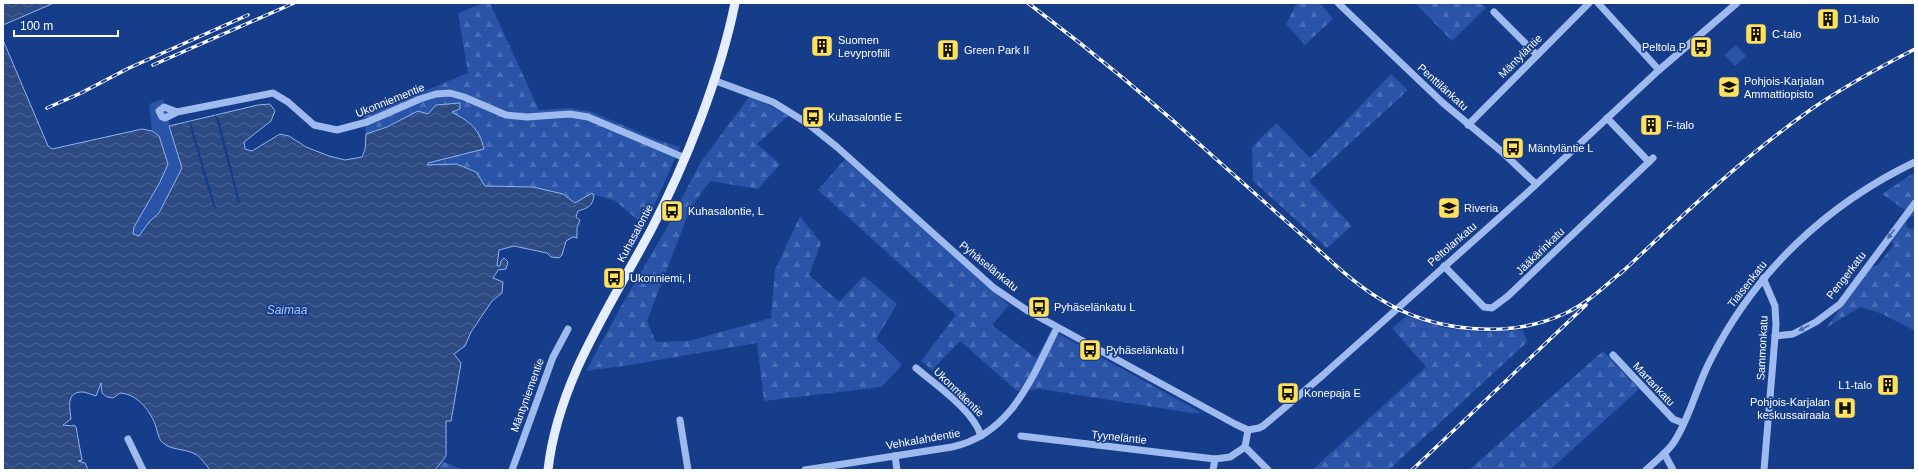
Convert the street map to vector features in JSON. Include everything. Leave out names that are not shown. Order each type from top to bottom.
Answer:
[{"type":"main road","name":"Kuhasalontie","points":[[548,470],[561,409],[577,366],[651,230],[685,158],[713,80],[735,3]]},
{"type":"street","name":"Penttilänkatu","points":[[1338,3],[1468,125],[1501,150],[1536,184]]},
{"type":"street","name":"Mäntyläntie","points":[[1468,125],[1589,3]]},
{"type":"street","points":[[1598,3],[1659,70]]},
{"type":"street","name":"Peltolankatu","points":[[1248,430],[1253,430],[1263,426],[1324,375],[1536,184],[1659,70],[1737,3]]},
{"type":"street","points":[[1494,12],[1537,55]]},
{"type":"street","name":"Pyhäselänkatu","points":[[713,80],[773,102],[807,123],[837,147],[994,288],[1057,328],[1248,430]]},
{"type":"street","name":"Ukonniementie","points":[[177,112],[274,93],[288,102],[314,125],[337,130],[367,122],[420,99],[436,94],[450,93],[475,101],[506,115],[527,117],[570,114],[588,117],[685,158]]},
{"type":"street","name":"Jääkärinkatu","points":[[1444,266],[1484,307],[1492,308],[1508,296],[1651,160],[1607,118]]},
{"type":"street","name":"Tiaisenkatu","points":[[1646,470],[1674,443],[1710,360],[1724,334],[1742,305],[1763,278],[1806,235],[1829,215],[1879,182],[1915,162]]},
{"type":"street","name":"Pengerkatu","points":[[1775,336],[1793,334],[1816,322],[1840,304],[1915,203]]},
{"type":"street","name":"Sammonkatu","points":[[1763,278],[1774,306],[1775,336],[1764,470]]},
{"type":"street","name":"Vehkalahdentie","points":[[805,470],[961,445],[981,436],[997,425],[1016,405],[1057,328]]},
{"type":"street","name":"Mäntyniementie","points":[[512,470],[553,357],[568,329]]},
{"type":"street","name":"Martankatu","points":[[1613,355],[1673,419],[1683,423]]},
{"type":"street","name":"Ukonmäentie","points":[[916,368],[965,411],[978,426],[981,436]]},
{"type":"street","points":[[680,420],[688,470]]},
{"type":"street","points":[[1213,470],[1215,459],[1230,457],[1245,447],[1248,430]]},
{"type":"street","name":"Tyyneläntie","points":[[1020,436],[1215,459]]},
{"type":"street","points":[[128,439],[143,470]]},
{"type":"street","points":[[1245,447],[1268,470]]},
{"type":"street","points":[[1664,453],[1673,470]]},
{"type":"street","points":[[895,456],[897,470]]},
{"type":"green space","points":[[484,3],[490,3],[539,110],[570,108],[592,112],[657,140],[680,147],[645,226],[614,200],[594,195],[592,193],[575,203],[563,194],[533,187],[485,186],[476,172],[457,164],[426,165],[428,114],[418,111],[387,127],[366,134],[364,116],[468,73],[458,13]]},
{"type":"green space","points":[[1297,3],[1320,3],[1333,19],[1305,45],[1286,24]]},
{"type":"green space","points":[[1415,3],[1481,3],[1486,8],[1452,41]]},
{"type":"green space","points":[[1736,45],[1746,56],[1735,66],[1724,55]]},
{"type":"green space","points":[[1391,74],[1408,90],[1309,181],[1352,226],[1327,248],[1253,181],[1252,147],[1276,123],[1310,158]]},
{"type":"green space","points":[[749,97],[771,106],[788,116],[757,144],[780,164],[758,189],[710,181],[691,207],[647,321],[656,342],[689,341],[771,318],[775,270],[800,216],[821,243],[809,275],[839,302],[864,276],[897,304],[876,339],[902,365],[881,387],[764,401],[757,343],[586,371],[665,231],[700,163]]},
{"type":"green space","points":[[163,99],[182,168],[159,213],[149,222],[139,236],[133,234],[134,227],[146,204],[159,136],[152,131],[149,104]]},
{"type":"green space","points":[[845,159],[1009,305],[992,325],[1036,358],[1052,330],[1202,413],[1192,413],[1040,389],[1017,391],[960,341],[932,370],[921,361],[956,315],[818,190]]},
{"type":"green space","points":[[1915,172],[1915,211],[1914,216],[1911,216],[1906,222],[1907,228],[1915,229],[1915,331],[1880,313],[1860,307],[1826,328],[1871,267],[1877,266],[1894,245],[1891,240],[1905,210],[1882,194]]},
{"type":"green space","points":[[1407,316],[1444,328],[1483,332],[1523,330],[1527,342],[1389,470],[1312,470],[1426,367],[1392,328]]},
{"type":"green space","points":[[1603,351],[1639,389],[1550,470],[1469,470]]},
{"type":"green space","points":[[441,461],[464,470],[440,470],[438,465]]},
{"type":"water","points":[[3,3],[54,3],[3,25]]},
{"type":"water","name":"Saimaa","points":[[3,40],[48,146],[52,149],[142,129],[152,131],[159,136],[168,164],[160,182],[134,227],[133,234],[139,236],[149,222],[159,213],[182,168],[169,126],[258,105],[270,104],[275,111],[271,121],[244,142],[245,149],[252,151],[280,134],[289,136],[306,147],[329,156],[345,160],[362,157],[365,150],[366,134],[387,127],[418,111],[428,114],[436,105],[460,103],[460,109],[452,112],[473,126],[482,142],[484,149],[428,163],[427,165],[457,164],[476,172],[485,186],[533,187],[563,194],[575,203],[592,193],[594,195],[593,199],[589,206],[578,211],[576,217],[580,220],[577,228],[577,238],[573,237],[566,241],[562,255],[559,258],[551,257],[547,253],[514,246],[499,250],[497,266],[500,266],[501,261],[504,258],[508,262],[506,269],[498,270],[493,278],[503,282],[502,293],[492,301],[471,332],[465,346],[454,354],[461,363],[451,421],[446,421],[446,456],[435,470],[210,470],[197,455],[164,444],[159,437],[155,424],[146,408],[137,399],[120,393],[113,398],[107,397],[102,393],[101,383],[96,396],[84,392],[78,392],[71,397],[71,419],[63,425],[74,425],[76,427],[82,460],[78,461],[85,463],[88,470],[3,470]]},
{"type":"pier","points":[[215,114],[219,119],[240,202],[238,203]]},
{"type":"pier","points":[[190,120],[216,208],[214,209],[190,127]]},
{"type":"railway","points":[[153,65],[294,3]]},
{"type":"railway","points":[[1028,3],[1147,98],[1344,273],[1380,299],[1401,310],[1423,319],[1447,325],[1496,329],[1520,327],[1544,322],[1574,309],[1624,270]]},
{"type":"railway","points":[[47,108],[81,93],[129,68],[248,15]]},
{"type":"railway","points":[[1620,274],[1666,230],[1762,146],[1813,108],[1838,92],[1915,49]]},
{"type":"railway","points":[[1412,470],[1586,305]]},
{"type":"place","name":"D1-talo","points":[[1828,19]]},
{"type":"place","name":"C-talo","points":[[1756,34]]},
{"type":"place","name":"Suomen Levyprofiili","points":[[822,46]]},
{"type":"place","name":"Peltola P","points":[[1701,47]]},
{"type":"place","name":"Green Park II","points":[[948,50]]},
{"type":"place","name":"Pohjois-Karjalan Ammattiopisto","points":[[1729,87]]},
{"type":"place","name":"Kuhasalontie E","points":[[813,117]]},
{"type":"place","name":"F-talo","points":[[1651,125]]},
{"type":"place","name":"Mäntyläntie L","points":[[1513,148]]},
{"type":"place","name":"Riveria","points":[[1449,208]]},
{"type":"place","name":"Kuhasalontie, L","points":[[672,211]]},
{"type":"place","name":"Ukonniemi, I","points":[[614,278]]},
{"type":"place","name":"Pyhäselänkatu L","points":[[1039,307]]},
{"type":"place","name":"Pyhäselänkatu I","points":[[1090,350]]},
{"type":"place","name":"L1-talo","points":[[1888,385]]},
{"type":"place","name":"Konepaja E","points":[[1288,393]]},
{"type":"place","name":"Pohjois-Karjalan keskussairaala","points":[[1845,408]]}]
